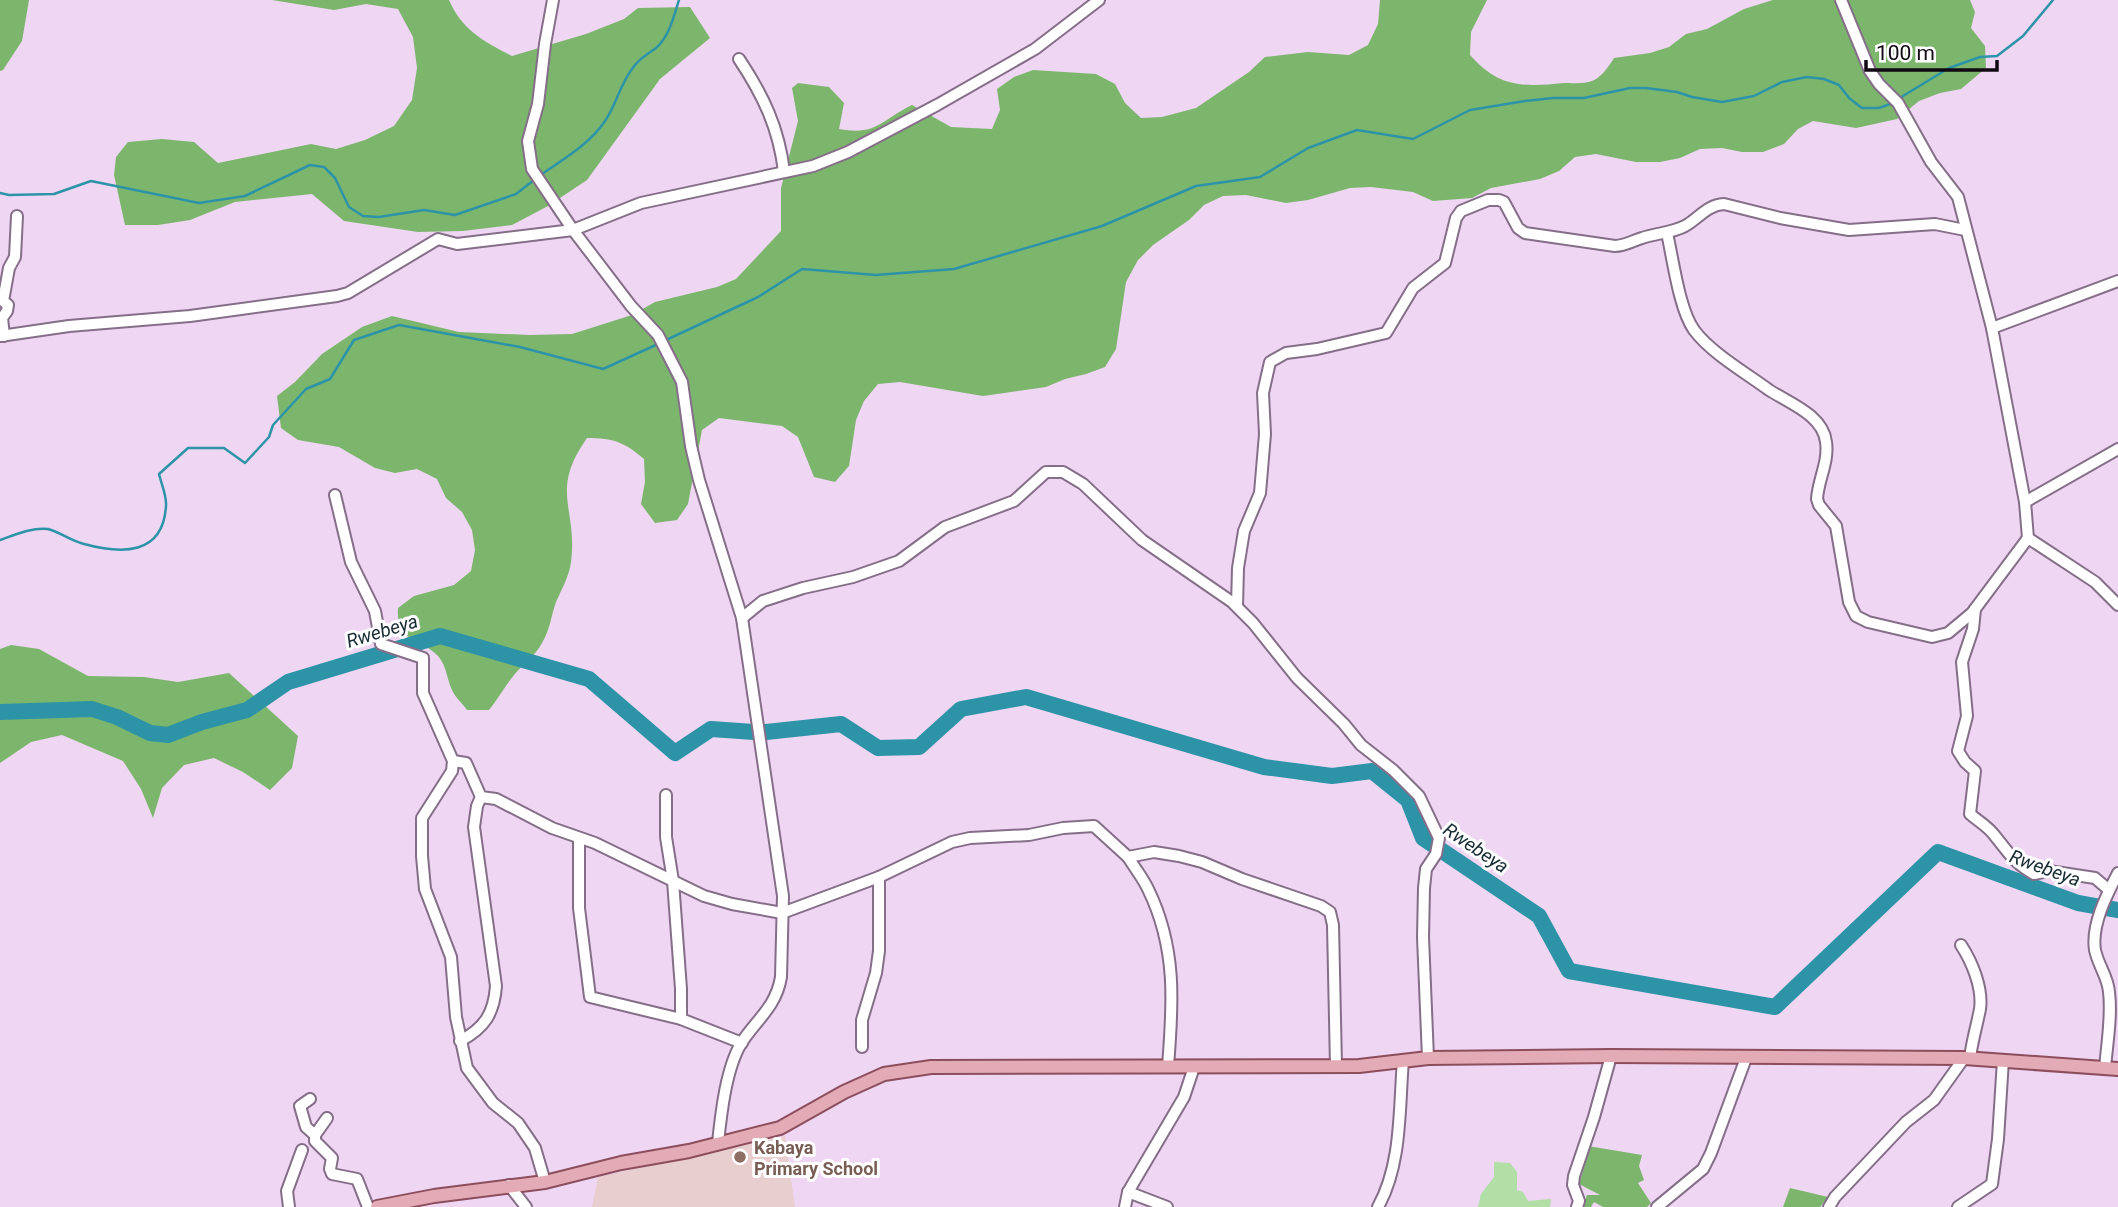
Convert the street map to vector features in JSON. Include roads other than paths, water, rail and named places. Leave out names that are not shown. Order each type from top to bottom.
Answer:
[{"type":"main road","points":[[377,1207],[509,1185],[545,1182],[780,1128],[844,1092],[884,1074],[906,1069],[966,1066],[1359,1066],[1428,1058],[1611,1056],[1967,1058],[2111,1069]]},
{"type":"street","points":[[553,0],[538,104],[528,141],[532,169],[573,230],[631,306],[658,335],[677,368],[685,397],[691,446],[699,480],[742,618],[783,896],[779,988],[762,1019],[741,1043],[734,1059],[718,1143]]},
{"type":"street","points":[[17,216],[15,257],[9,268],[4,294],[4,301],[8,304],[2,318],[2,336],[69,326],[190,316],[337,296],[348,293],[438,239],[457,244],[573,230],[641,203],[813,166],[848,152],[1035,49],[1099,0]]},
{"type":"street","points":[[1667,233],[1684,306],[1689,323],[1696,333],[1708,345],[1771,391],[1805,411],[1825,432],[1826,457],[1817,499],[1836,526],[1849,602],[1856,617],[1932,637],[1941,636],[1955,628],[1975,609],[2028,538],[2025,502],[1992,328],[1958,197],[1931,162],[1895,100],[1870,71],[1841,0]]},
{"type":"street","points":[[738,59],[762,94],[782,152],[783,172]]},
{"type":"street","points":[[1237,606],[1238,568],[1244,531],[1260,493],[1265,434],[1262,393],[1270,362],[1286,353],[1317,349],[1386,333],[1413,288],[1445,262],[1458,214],[1488,200],[1504,202],[1518,228],[1532,235],[1622,246],[1642,238],[1667,233],[1689,223],[1716,204],[1849,230],[1935,224],[1965,230]]},
{"type":"street","points":[[1992,328],[2118,281]]},
{"type":"street","points":[[2025,502],[2118,449]]},
{"type":"street","points":[[742,618],[763,601],[803,588],[853,577],[899,561],[945,527],[1014,501],[1046,472],[1063,472],[1083,484],[1142,540],[1237,606],[1297,678],[1344,724],[1361,745],[1393,770],[1419,796],[1439,838],[1436,854],[1426,869],[1424,888],[1423,937],[1428,1058]]},
{"type":"street","points":[[335,495],[351,562],[375,611],[381,644],[423,658],[423,693],[453,761],[452,771],[422,818],[422,856],[425,889],[450,957],[456,1017],[467,1068],[493,1103],[517,1123],[535,1148],[545,1182]]},
{"type":"street","points":[[2028,538],[2095,582],[2118,605]]},
{"type":"street","points":[[1975,609],[1973,629],[1962,662],[1966,716],[1958,751],[1975,771],[1970,814],[1994,833],[2007,854],[2020,866],[2034,874],[2049,871],[2095,878],[2107,893]]},
{"type":"street","points":[[453,761],[466,763],[481,797],[474,827],[496,986],[495,1001],[483,1026],[475,1034],[460,1041]]},
{"type":"street","points":[[666,795],[666,837],[673,881],[681,1018]]},
{"type":"street","points":[[481,797],[496,799],[552,828],[595,843],[704,896],[782,913],[879,877],[952,842],[1094,826],[1128,857],[1148,889],[1164,932],[1171,963],[1173,1005],[1168,1066]]},
{"type":"street","points":[[579,838],[579,908],[590,997],[681,1018],[741,1043]]},
{"type":"street","points":[[1128,857],[1154,852],[1202,862],[1321,906],[1330,912],[1333,925],[1336,1066]]},
{"type":"street","points":[[2111,1069],[2109,989],[2096,954],[2096,934],[2107,893],[2118,873]]},
{"type":"street","points":[[862,1047],[862,1020],[876,973],[879,951],[879,877]]},
{"type":"street","points":[[1829,1207],[1835,1197],[1906,1122],[1940,1093],[1967,1058],[1980,1007],[1979,987],[1961,945]]},
{"type":"street","points":[[1577,1207],[1579,1201],[1573,1182],[1611,1056]]},
{"type":"street","points":[[1657,1207],[1703,1168],[1746,1058]]},
{"type":"street","points":[[1378,1207],[1396,1158],[1403,1060]]},
{"type":"street","points":[[1958,1207],[1992,1184],[2003,1060]]},
{"type":"street","points":[[1125,1207],[1128,1192],[1184,1097],[1194,1067]]},
{"type":"street","points":[[310,1099],[300,1106],[306,1127],[315,1135]]},
{"type":"street","points":[[327,1118],[315,1135],[315,1141],[332,1158],[332,1174],[357,1179],[368,1207]]},
{"type":"street","points":[[289,1207],[287,1191],[302,1150]]},
{"type":"street","points":[[509,1185],[526,1207]]},
{"type":"street","points":[[1128,1192],[1167,1207]]},
{"type":"waterway","points":[[539,176],[575,152],[599,130],[632,69],[664,38],[679,0]]},
{"type":"waterway","points":[[1898,99],[1949,68],[1980,57],[1997,56],[2023,36],[2053,0]]},
{"type":"waterway","points":[[664,341],[758,297],[802,269],[876,275],[954,269],[1102,226],[1196,186],[1260,177],[1308,148],[1357,130],[1413,139],[1470,110],[1525,101],[1584,98],[1630,88],[1646,88],[1722,102],[1754,96],[1782,82],[1807,77],[1824,79],[1839,85],[1849,98],[1862,108],[1879,108],[1893,103]]},
{"type":"waterway","points":[[0,193],[54,194],[91,181],[199,203],[245,196],[310,165],[324,167],[335,178],[349,207],[363,216],[379,217],[424,210],[455,215],[516,194],[534,180]]},
{"type":"waterway","points":[[0,540],[36,529],[48,529],[79,543],[112,549],[138,548],[148,543],[163,522],[166,506],[159,474],[188,448],[224,448],[245,463],[269,437],[273,425],[306,389],[330,379],[354,340],[399,325],[520,347],[603,369],[658,344]]},
{"type":"waterway","name":"Rwebeya","points":[[0,712],[92,709],[117,717],[150,733],[168,735],[202,722],[247,710],[288,682],[440,636],[589,679],[675,753],[711,729],[754,732]]},
{"type":"waterway","name":"Rwebeya","points":[[766,732],[841,724],[878,748],[919,747],[961,709],[1026,697],[1264,767],[1332,776],[1372,771],[1408,800],[1423,838],[1539,916],[1569,971],[1775,1007],[1938,852],[2078,903],[2118,910]]},
{"type":"place","name":"Kabaya Primary School","points":[[740,1157]]}]
